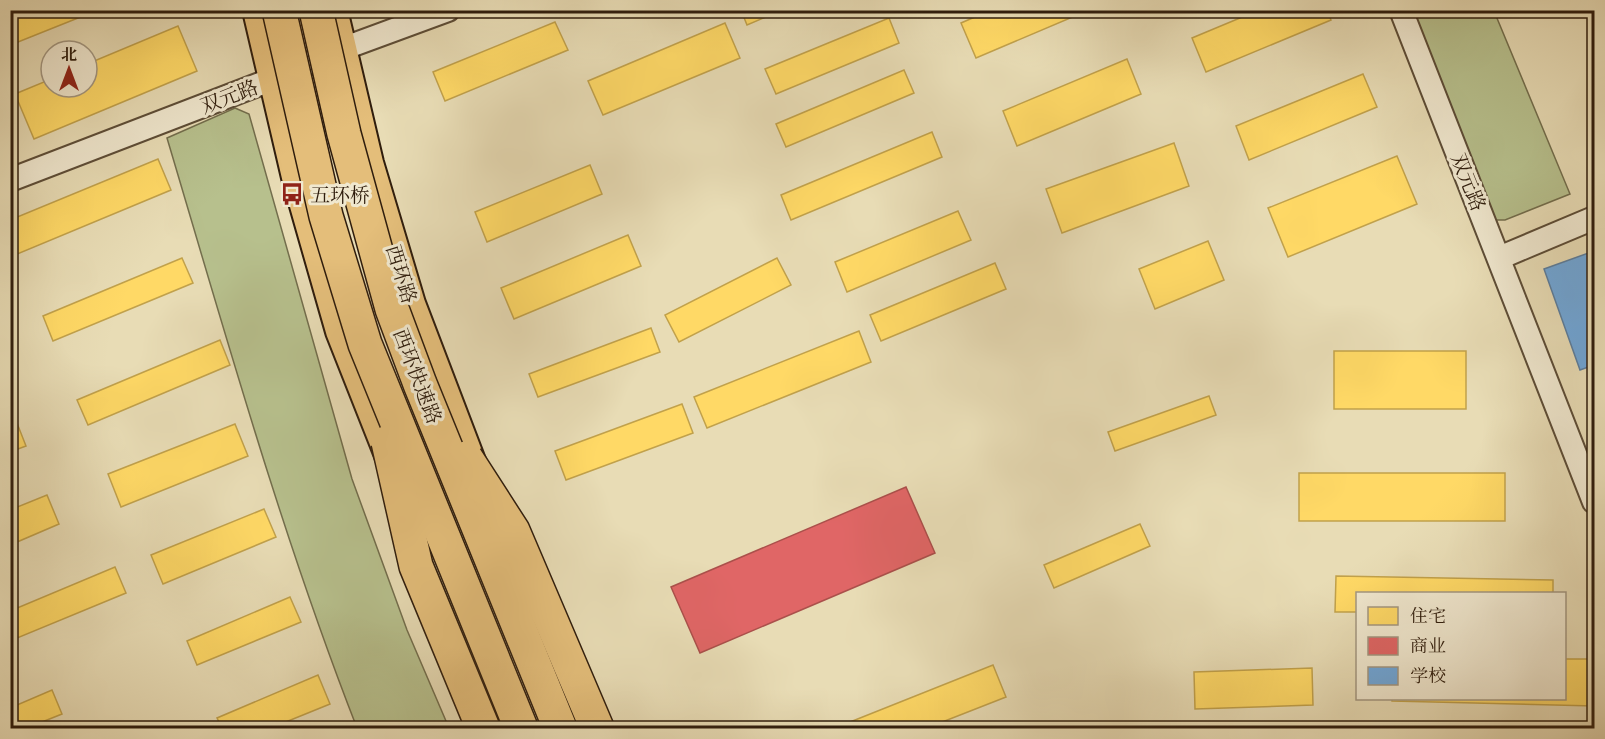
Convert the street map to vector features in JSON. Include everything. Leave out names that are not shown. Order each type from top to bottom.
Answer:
[{"type":"highway","name":"西环快速路","points":[[279,10],[326,216],[365,344],[521,729]]},
{"type":"highway","name":"西环快速路","points":[[316,10],[361,202],[392,309],[420,384],[560,729]]},
{"type":"highway","points":[[365,344],[416,566],[483,729]]},
{"type":"highway","points":[[420,384],[513,531],[597,729]]},
{"type":"main road","points":[[257,10],[296,177],[340,331],[442,592],[499,729]]},
{"type":"main road","name":"西环路","points":[[333,10],[369,163],[411,304],[513,569],[581,729]]},
{"type":"street","name":"双元路","points":[[10,180],[448,10]]},
{"type":"street","name":"双元路","points":[[1401,10],[1594,502]]},
{"type":"street","points":[[1499,258],[1594,218]]},
{"type":"green space","points":[[1405,11],[1494,11],[1570,194],[1505,220],[1485,216]]},
{"type":"green space","points":[[235,108],[249,114],[352,479],[407,630],[449,728],[357,728],[304,583],[233,361],[167,138]]},
{"type":"building: 住宅","points":[[98,10],[13,44],[10,37],[10,11]]},
{"type":"building: 住宅","points":[[741,10],[782,10],[747,25]]},
{"type":"building: 住宅","points":[[991,10],[1089,10],[976,58],[961,23]]},
{"type":"building: 住宅","points":[[1259,10],[1327,10],[1331,20],[1206,72],[1192,38]]},
{"type":"building: 住宅","points":[[889,18],[899,43],[776,94],[765,69]]},
{"type":"building: 住宅","points":[[555,22],[568,50],[445,101],[433,72]]},
{"type":"building: 住宅","points":[[725,23],[740,58],[603,115],[588,81]]},
{"type":"building: 住宅","points":[[178,26],[197,71],[34,139],[15,94],[39,84],[39,99],[99,99],[99,59]]},
{"type":"building: 住宅","points":[[1127,59],[1141,94],[1017,146],[1003,111]]},
{"type":"building: 住宅","points":[[904,70],[914,93],[786,147],[776,124]]},
{"type":"building: 住宅","points":[[1363,74],[1377,107],[1249,160],[1236,126]]},
{"type":"building: 住宅","points":[[932,132],[942,157],[791,220],[781,195]]},
{"type":"building: 住宅","points":[[1174,143],[1189,186],[1062,233],[1046,189]]},
{"type":"building: 住宅","points":[[1397,156],[1417,204],[1288,257],[1268,208]]},
{"type":"building: 住宅","points":[[158,159],[171,190],[10,257],[10,220]]},
{"type":"building: 住宅","points":[[590,165],[602,194],[487,242],[475,212]]},
{"type":"building: 住宅","points":[[958,211],[971,240],[847,292],[835,262]]},
{"type":"building: 住宅","points":[[628,235],[641,266],[514,319],[501,288]]},
{"type":"building: 住宅","points":[[1208,241],[1224,280],[1155,309],[1139,269]]},
{"type":"building: 住宅","points":[[182,258],[193,283],[53,341],[43,316]]},
{"type":"building: 住宅","points":[[777,258],[791,285],[679,342],[665,315]]},
{"type":"building: 住宅","points":[[995,263],[1006,289],[881,341],[870,315]]},
{"type":"building: 住宅","points":[[651,328],[660,352],[538,397],[529,374]]},
{"type":"building: 住宅","points":[[859,331],[871,362],[707,428],[694,397]]},
{"type":"building: 住宅","points":[[220,340],[230,365],[88,425],[77,400]]},
{"type":"building: 住宅","points":[[1334,351],[1466,351],[1466,409],[1334,409]]},
{"type":"building: 住宅","points":[[1209,396],[1216,415],[1115,451],[1108,432]]},
{"type":"building: 住宅","points":[[682,404],[693,433],[566,480],[555,451]]},
{"type":"building: 住宅","points":[[15,418],[26,446],[10,452],[10,420]]},
{"type":"building: 住宅","points":[[235,424],[248,456],[121,507],[108,474]]},
{"type":"building: 住宅","points":[[1299,473],[1505,473],[1505,521],[1299,521]]},
{"type":"building: 住宅","points":[[47,495],[59,524],[10,545],[10,510]]},
{"type":"building: 住宅","points":[[264,509],[276,537],[163,584],[151,555]]},
{"type":"building: 住宅","points":[[1140,524],[1150,546],[1054,588],[1044,565]]},
{"type":"building: 住宅","points":[[115,567],[126,593],[10,641],[10,611]]},
{"type":"building: 住宅","points":[[1336,576],[1553,580],[1553,592],[1356,592],[1356,612],[1335,612]]},
{"type":"building: 住宅","points":[[290,597],[301,622],[197,665],[187,641]]},
{"type":"building: 住宅","points":[[1566,659],[1594,659],[1594,706],[1392,701],[1566,700]]},
{"type":"building: 住宅","points":[[993,665],[1006,697],[927,728],[835,728]]},
{"type":"building: 住宅","points":[[1312,668],[1313,705],[1195,709],[1194,672]]},
{"type":"building: 住宅","points":[[318,675],[330,704],[271,728],[222,728],[217,718]]},
{"type":"building: 住宅","points":[[52,690],[62,714],[27,728],[10,728],[10,708]]},
{"type":"building: 商业","points":[[906,487],[935,553],[700,653],[671,587]]},
{"type":"building: 学校","points":[[1594,251],[1594,365],[1580,370],[1544,269]]},
{"type":"place","name":"五环桥","points":[[292,194]]}]
